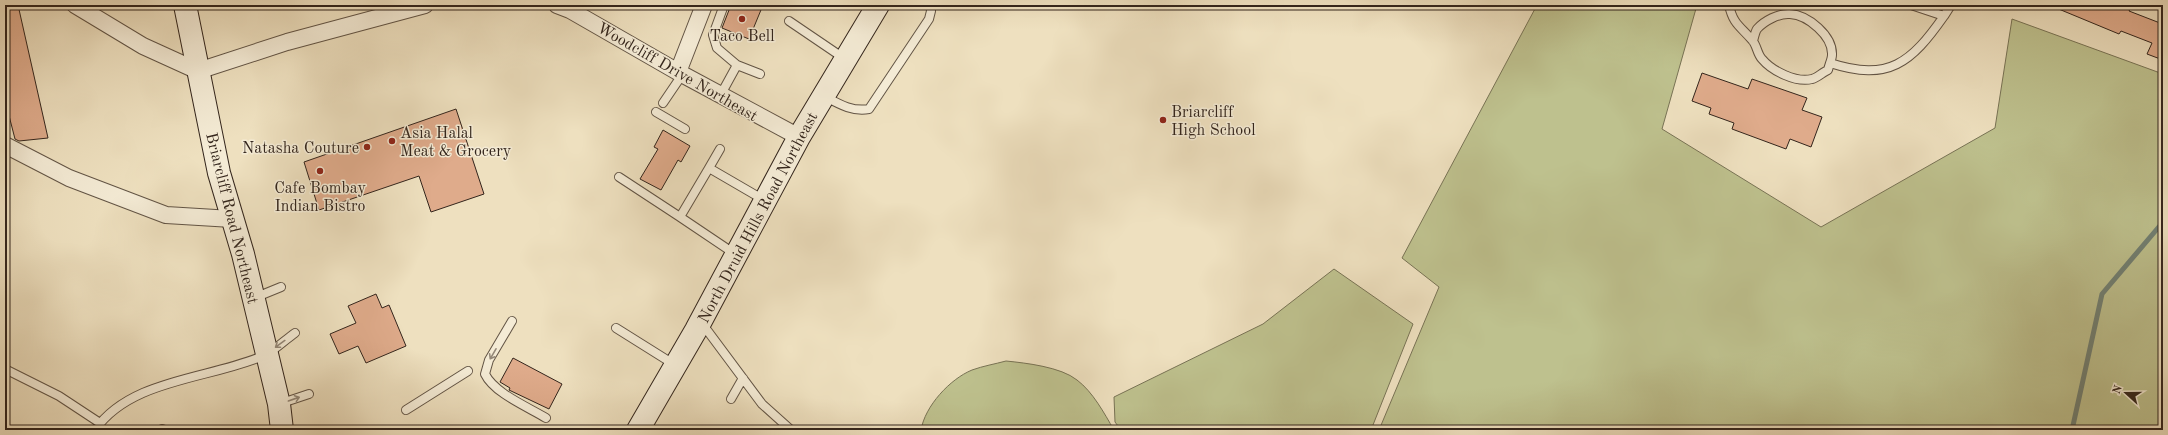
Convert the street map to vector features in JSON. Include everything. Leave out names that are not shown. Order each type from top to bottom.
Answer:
[{"type":"main road","name":"Briarcliff Road Northeast","points":[[185,5],[219,173],[254,298],[279,404],[282,430]]},
{"type":"main road","name":"North Druid Hills Road Northeast","points":[[638,430],[701,321],[799,137],[878,5]]},
{"type":"street","points":[[75,5],[143,46],[198,71],[287,42],[425,5]]},
{"type":"street","name":"Woodcliff Drive Northeast","points":[[556,5],[570,10],[720,96],[799,137]]},
{"type":"street","points":[[680,73],[704,5]]},
{"type":"street","points":[[5,146],[68,178],[166,215],[232,219]]},
{"type":"lane","points":[[724,5],[713,35],[718,48],[737,65],[760,74]]},
{"type":"lane","points":[[824,96],[848,108],[859,111],[869,109],[929,19],[931,11],[930,5]]},
{"type":"lane","points":[[1729,5],[1732,18],[1739,29],[1753,41],[1761,58],[1775,70],[1795,78],[1812,79],[1828,70],[1832,54],[1827,39],[1816,26],[1803,18],[1790,14],[1774,17],[1756,30],[1753,41]]},
{"type":"lane","points":[[1911,5],[1944,16]]},
{"type":"lane","points":[[1830,63],[1862,71],[1885,70],[1910,56],[1929,37],[1951,5]]},
{"type":"lane","points":[[789,21],[845,59]]},
{"type":"lane","points":[[720,96],[737,65]]},
{"type":"lane","points":[[662,103],[680,73]]},
{"type":"lane","points":[[656,112],[685,129]]},
{"type":"lane","points":[[680,217],[720,149]]},
{"type":"lane","points":[[709,168],[765,201]]},
{"type":"lane","points":[[619,177],[736,255]]},
{"type":"lane","points":[[254,298],[281,287]]},
{"type":"lane","points":[[512,321],[489,360],[485,374],[488,380],[496,387],[546,418]]},
{"type":"lane","points":[[701,321],[762,404],[791,430]]},
{"type":"lane","points":[[616,328],[675,366]]},
{"type":"lane","points":[[94,430],[100,422],[133,398],[182,379],[236,365],[266,354],[295,333]]},
{"type":"lane","points":[[5,369],[59,396],[100,422]]},
{"type":"lane","points":[[406,410],[468,371]]},
{"type":"lane","points":[[731,399],[743,378]]},
{"type":"lane","points":[[279,404],[309,394]]},
{"type":"green space","points":[[1537,5],[1697,5],[1662,129],[1821,227],[1995,128],[2012,19],[2163,74],[2163,430],[1379,430],[1439,287],[1402,258]]},
{"type":"green space","points":[[1334,269],[1413,324],[1371,430],[1121,430],[1115,422],[1114,397],[1263,324]]},
{"type":"green space","points":[[1006,361],[1043,366],[1062,372],[1077,380],[1088,390],[1114,430],[921,430],[923,421],[933,403],[955,380],[972,370]]},
{"type":"building","points":[[5,5],[18,5],[48,138],[19,141],[15,139],[5,100]]},
{"type":"building","name":"Taco Bell","points":[[731,5],[763,5],[749,39],[722,28]]},
{"type":"building","points":[[2049,5],[2132,5],[2129,11],[2160,23],[2163,17],[2163,60],[2147,54],[2152,43],[2121,31],[2119,34]]},
{"type":"building","points":[[1702,73],[1748,89],[1752,79],[1807,98],[1802,110],[1822,117],[1811,147],[1790,139],[1786,149],[1732,129],[1734,123],[1709,114],[1711,108],[1692,101]]},
{"type":"building","points":[[456,109],[484,194],[431,212],[419,176],[319,210],[304,162]]},
{"type":"building","points":[[663,130],[690,146],[681,162],[678,160],[661,190],[640,179],[658,149],[654,147]]},
{"type":"building","points":[[376,294],[382,308],[389,305],[406,346],[366,363],[358,346],[339,354],[330,334],[356,323],[348,306]]},
{"type":"building","points":[[513,358],[562,384],[549,409],[509,390],[510,388],[500,382]]},
{"type":"waterway","points":[[2072,430],[2102,294],[2163,222]]},
{"type":"place","name":"Taco Bell","points":[[742,19]]},
{"type":"place","name":"Briarcliff High School","points":[[1163,120]]},
{"type":"place","name":"Asia Halal Meat & Grocery","points":[[392,141]]},
{"type":"place","name":"Natasha Couture","points":[[367,147]]},
{"type":"place","name":"Cafe Bombay Indian Bistro","points":[[320,171]]}]
